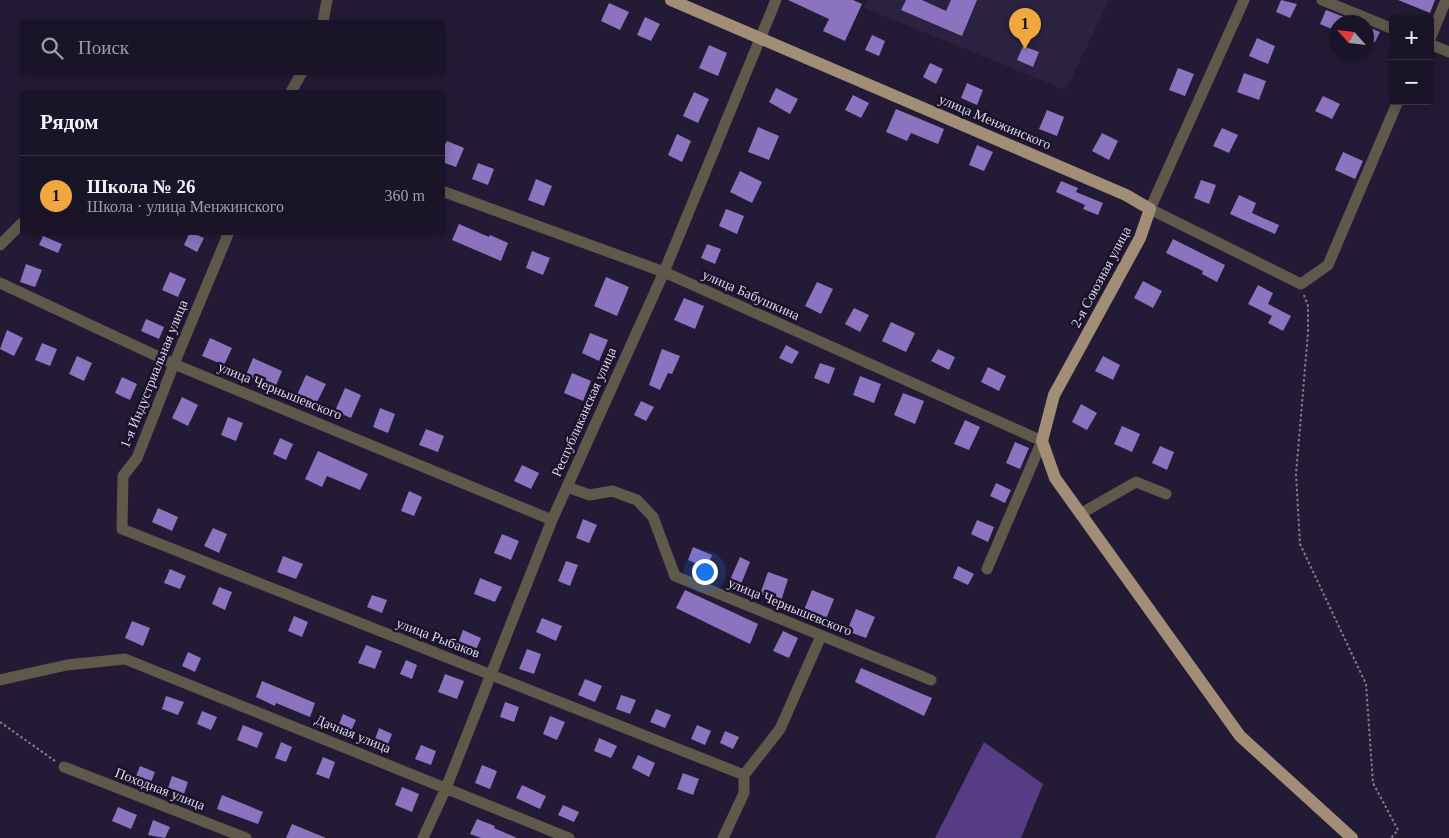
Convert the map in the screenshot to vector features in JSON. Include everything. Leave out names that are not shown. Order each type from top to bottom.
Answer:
[{"type":"main road","name":"улица Менжинского","points":[[671,0],[1126,195],[1150,209]]},
{"type":"main road","name":"2-я Союзная улица","points":[[1042,441],[1054,395],[1140,238],[1150,209]]},
{"type":"main road","points":[[1042,441],[1055,478],[1240,736],[1352,838]]},
{"type":"street","points":[[323,20],[327,0]]},
{"type":"street","name":"Республиканская улица","points":[[423,838],[446,788],[552,520],[664,272],[759,37],[776,0]]},
{"type":"street","name":"2-я Союзная улица","points":[[1150,209],[1244,0]]},
{"type":"street","points":[[1322,0],[1389,27]]},
{"type":"street","points":[[1434,29],[1446,0]]},
{"type":"street","points":[[1434,46],[1449,52]]},
{"type":"street","points":[[292,90],[300,75]]},
{"type":"street","points":[[1301,284],[1328,265],[1396,105]]},
{"type":"street","name":"улица Бабушкина","points":[[445,192],[664,272],[1042,441]]},
{"type":"street","name":"улица Менжинского","points":[[1150,209],[1301,284]]},
{"type":"street","points":[[0,245],[20,225]]},
{"type":"street","name":"1-я Индустриальная улица","points":[[122,529],[123,476],[137,458],[228,235]]},
{"type":"street","name":"улица Чернышевского","points":[[2,289],[174,364],[552,520]]},
{"type":"street","name":"2-я Союзная улица","points":[[987,569],[1042,441]]},
{"type":"street","points":[[1080,514],[1136,482],[1166,494]]},
{"type":"street","name":"улица Чернышевского","points":[[567,487],[590,495],[612,491],[637,500],[653,517],[675,576],[931,680]]},
{"type":"street","name":"улица Рыбаков","points":[[122,529],[744,775]]},
{"type":"street","points":[[723,838],[744,793],[744,775],[780,729],[821,636]]},
{"type":"street","name":"Дачная улица","points":[[0,680],[67,665],[125,659],[569,838]]},
{"type":"street","name":"Походная улица","points":[[64,767],[246,838]]},
{"type":"path","points":[[1301,284],[1308,306],[1308,315],[1296,474],[1300,544],[1366,684],[1373,783],[1398,830],[1391,838]]},
{"type":"path","points":[[0,722],[64,767]]},
{"type":"shaded area","points":[[868,0],[1109,0],[1066,90],[864,8]]},
{"type":"shaded area","points":[[984,742],[1043,784],[1021,838],[935,838]]},
{"type":"building","points":[[788,0],[853,0],[862,4],[845,41],[823,31],[829,19]]},
{"type":"building","points":[[906,0],[922,0],[946,11],[951,0],[977,0],[962,36],[901,10]]},
{"type":"building","points":[[1281,0],[1297,4],[1290,18],[1276,12]]},
{"type":"building","points":[[1398,0],[1435,0],[1430,13]]},
{"type":"building","points":[[609,3],[629,12],[620,30],[601,21]]},
{"type":"building","points":[[1326,10],[1339,15],[1329,15],[1329,28],[1320,24]]},
{"type":"building","points":[[645,17],[660,24],[651,41],[637,35]]},
{"type":"building","points":[[1374,29],[1380,32],[1374,42]]},
{"type":"building","points":[[872,35],[885,41],[879,56],[865,50]]},
{"type":"building","points":[[1257,38],[1275,46],[1268,64],[1249,56]]},
{"type":"building","points":[[709,45],[727,53],[718,76],[699,68]]},
{"type":"building","points":[[1023,46],[1039,52],[1033,67],[1017,60]]},
{"type":"building","points":[[930,63],[943,69],[936,84],[923,77]]},
{"type":"building","points":[[1178,68],[1194,74],[1185,96],[1169,90]]},
{"type":"building","points":[[1244,73],[1266,81],[1259,100],[1237,92]]},
{"type":"building","points":[[967,83],[983,90],[977,105],[961,98]]},
{"type":"building","points":[[776,88],[798,99],[790,114],[769,102]]},
{"type":"building","points":[[694,92],[709,99],[698,123],[683,116]]},
{"type":"building","points":[[853,95],[869,103],[861,118],[845,110]]},
{"type":"building","points":[[1323,96],[1340,104],[1332,119],[1315,111]]},
{"type":"building","points":[[896,109],[944,129],[938,144],[911,133],[907,141],[886,132]]},
{"type":"building","points":[[1047,110],[1064,117],[1057,136],[1039,129]]},
{"type":"building","points":[[758,127],[779,136],[769,160],[748,152]]},
{"type":"building","points":[[1222,128],[1238,135],[1229,153],[1213,146]]},
{"type":"building","points":[[1102,133],[1118,141],[1109,160],[1092,151]]},
{"type":"building","points":[[677,134],[691,141],[682,162],[668,155]]},
{"type":"building","points":[[447,141],[464,148],[456,167],[445,163],[445,145]]},
{"type":"building","points":[[977,145],[993,152],[984,171],[969,165]]},
{"type":"building","points":[[1343,152],[1363,161],[1355,179],[1335,170]]},
{"type":"building","points":[[478,163],[494,169],[488,185],[472,179]]},
{"type":"building","points":[[740,171],[762,182],[752,203],[730,192]]},
{"type":"building","points":[[536,179],[552,186],[544,206],[528,200]]},
{"type":"building","points":[[1201,180],[1216,185],[1209,204],[1194,198]]},
{"type":"building","points":[[1061,181],[1078,188],[1076,192],[1103,203],[1098,215],[1083,209],[1085,205],[1056,192]]},
{"type":"building","points":[[1239,195],[1256,203],[1252,213],[1279,225],[1275,234],[1230,214]]},
{"type":"building","points":[[726,209],[744,216],[737,234],[719,226]]},
{"type":"building","points":[[459,224],[508,243],[501,261],[452,240]]},
{"type":"building","points":[[189,235],[197,235],[204,238],[197,252],[184,245]]},
{"type":"building","points":[[43,236],[62,244],[58,253],[39,245]]},
{"type":"building","points":[[1173,239],[1225,265],[1217,282],[1202,274],[1203,271],[1166,253]]},
{"type":"building","points":[[707,244],[721,249],[715,264],[701,258]]},
{"type":"building","points":[[532,251],[550,258],[543,275],[526,268]]},
{"type":"building","points":[[26,264],[42,270],[35,287],[20,282]]},
{"type":"building","points":[[170,272],[186,279],[178,297],[162,290]]},
{"type":"building","points":[[606,277],[629,287],[617,316],[594,306]]},
{"type":"building","points":[[1143,281],[1162,291],[1153,308],[1134,298]]},
{"type":"building","points":[[817,282],[833,289],[821,314],[805,306]]},
{"type":"building","points":[[1258,285],[1273,293],[1268,304],[1291,316],[1283,331],[1268,323],[1272,316],[1248,304]]},
{"type":"building","points":[[684,298],[704,306],[695,329],[674,320]]},
{"type":"building","points":[[854,308],[869,315],[860,332],[845,324]]},
{"type":"building","points":[[146,319],[164,327],[159,339],[141,331]]},
{"type":"building","points":[[891,322],[915,333],[906,352],[882,341]]},
{"type":"building","points":[[7,330],[23,338],[14,356],[0,349]]},
{"type":"building","points":[[590,333],[608,340],[599,361],[582,353]]},
{"type":"building","points":[[210,338],[232,348],[224,365],[202,356]]},
{"type":"building","points":[[42,343],[57,349],[50,366],[35,360]]},
{"type":"building","points":[[786,345],[799,352],[792,364],[779,358]]},
{"type":"building","points":[[662,349],[680,356],[672,374],[668,373],[660,390],[649,385]]},
{"type":"building","points":[[938,349],[955,357],[949,370],[931,361]]},
{"type":"building","points":[[77,356],[92,363],[84,381],[69,374]]},
{"type":"building","points":[[1103,356],[1120,365],[1113,380],[1095,371]]},
{"type":"building","points":[[253,358],[282,371],[275,388],[246,375]]},
{"type":"building","points":[[820,363],[835,368],[829,384],[814,378]]},
{"type":"building","points":[[988,367],[1006,376],[999,391],[981,382]]},
{"type":"building","points":[[572,373],[591,381],[583,401],[564,393]]},
{"type":"building","points":[[306,375],[326,384],[316,404],[297,395]]},
{"type":"building","points":[[860,376],[881,384],[874,403],[853,395]]},
{"type":"building","points":[[122,377],[137,384],[130,400],[115,393]]},
{"type":"building","points":[[345,388],[361,395],[351,418],[335,411]]},
{"type":"building","points":[[903,393],[924,401],[915,424],[894,415]]},
{"type":"building","points":[[182,397],[198,405],[188,426],[172,418]]},
{"type":"building","points":[[641,401],[654,407],[646,421],[634,415]]},
{"type":"building","points":[[1081,404],[1097,413],[1087,430],[1072,422]]},
{"type":"building","points":[[380,408],[395,414],[388,433],[373,427]]},
{"type":"building","points":[[228,417],[243,423],[236,441],[221,435]]},
{"type":"building","points":[[965,420],[980,427],[969,450],[954,444]]},
{"type":"building","points":[[1122,426],[1140,434],[1132,452],[1114,444]]},
{"type":"building","points":[[426,429],[444,436],[438,452],[419,445]]},
{"type":"building","points":[[280,438],[293,444],[286,460],[273,454]]},
{"type":"building","points":[[1015,442],[1029,448],[1020,469],[1006,463]]},
{"type":"building","points":[[1160,446],[1174,452],[1167,470],[1152,463]]},
{"type":"building","points":[[318,451],[368,474],[360,490],[327,476],[322,487],[305,479]]},
{"type":"building","points":[[522,465],[539,473],[531,489],[514,481]]},
{"type":"building","points":[[996,483],[1011,490],[1005,503],[990,496]]},
{"type":"building","points":[[409,491],[422,497],[414,516],[401,511]]},
{"type":"building","points":[[158,508],[178,517],[172,531],[152,522]]},
{"type":"building","points":[[583,519],[597,525],[589,543],[576,538]]},
{"type":"building","points":[[977,520],[994,527],[988,542],[971,534]]},
{"type":"building","points":[[213,528],[227,534],[219,553],[204,546]]},
{"type":"building","points":[[502,534],[519,541],[511,560],[494,553]]},
{"type":"building","points":[[693,547],[712,555],[707,568],[688,560]]},
{"type":"building","points":[[283,556],[303,564],[296,579],[277,572]]},
{"type":"building","points":[[740,557],[750,562],[741,584],[730,580]]},
{"type":"building","points":[[566,561],[578,565],[570,586],[558,581]]},
{"type":"building","points":[[958,566],[974,574],[968,585],[953,578]]},
{"type":"building","points":[[170,569],[186,576],[180,589],[164,583]]},
{"type":"building","points":[[768,572],[788,579],[781,601],[760,594]]},
{"type":"building","points":[[480,578],[502,587],[495,602],[474,594]]},
{"type":"building","points":[[219,587],[232,592],[225,610],[212,604]]},
{"type":"building","points":[[685,590],[758,624],[750,644],[676,608]]},
{"type":"building","points":[[812,590],[834,599],[826,619],[804,610]]},
{"type":"building","points":[[372,595],[387,600],[382,613],[367,607]]},
{"type":"building","points":[[856,609],[875,617],[866,638],[847,631]]},
{"type":"building","points":[[294,616],[308,622],[302,637],[288,631]]},
{"type":"building","points":[[542,618],[562,626],[556,641],[536,632]]},
{"type":"building","points":[[132,621],[150,628],[143,646],[125,638]]},
{"type":"building","points":[[463,630],[481,638],[476,650],[458,643]]},
{"type":"building","points":[[783,631],[798,638],[789,658],[773,651]]},
{"type":"building","points":[[366,645],[382,651],[375,669],[358,663]]},
{"type":"building","points":[[527,649],[541,654],[534,674],[519,669]]},
{"type":"building","points":[[188,652],[201,658],[195,672],[182,666]]},
{"type":"building","points":[[406,660],[417,665],[412,679],[400,674]]},
{"type":"building","points":[[861,668],[932,698],[924,716],[855,682]]},
{"type":"building","points":[[445,674],[464,681],[457,699],[438,692]]},
{"type":"building","points":[[585,679],[602,686],[595,702],[578,695]]},
{"type":"building","points":[[262,681],[315,703],[310,717],[276,703],[275,706],[256,697]]},
{"type":"building","points":[[621,695],[636,700],[630,714],[616,709]]},
{"type":"building","points":[[166,696],[184,702],[178,715],[162,709]]},
{"type":"building","points":[[505,702],[519,707],[514,722],[500,717]]},
{"type":"building","points":[[656,709],[671,715],[665,728],[650,722]]},
{"type":"building","points":[[202,711],[217,717],[211,730],[197,724]]},
{"type":"building","points":[[343,714],[356,720],[349,735],[337,729]]},
{"type":"building","points":[[550,716],[565,722],[557,740],[543,734]]},
{"type":"building","points":[[243,725],[263,733],[257,748],[237,740]]},
{"type":"building","points":[[697,725],[711,731],[705,745],[691,739]]},
{"type":"building","points":[[379,728],[392,734],[387,747],[374,742]]},
{"type":"building","points":[[725,731],[739,737],[733,749],[720,743]]},
{"type":"building","points":[[599,738],[617,746],[611,758],[594,751]]},
{"type":"building","points":[[281,742],[292,747],[286,762],[275,758]]},
{"type":"building","points":[[421,745],[436,751],[431,765],[415,759]]},
{"type":"building","points":[[638,755],[655,763],[649,777],[632,768]]},
{"type":"building","points":[[323,757],[335,762],[329,779],[316,774]]},
{"type":"building","points":[[482,765],[497,771],[490,789],[475,783]]},
{"type":"building","points":[[140,766],[155,772],[151,782],[136,776]]},
{"type":"building","points":[[683,773],[699,779],[693,795],[677,789]]},
{"type":"building","points":[[172,776],[188,782],[184,794],[168,788]]},
{"type":"building","points":[[522,785],[546,796],[540,809],[516,798]]},
{"type":"building","points":[[402,787],[419,794],[412,812],[395,805]]},
{"type":"building","points":[[222,795],[263,812],[258,824],[217,809]]},
{"type":"building","points":[[563,805],[579,812],[574,822],[558,815]]},
{"type":"building","points":[[118,807],[137,815],[131,829],[112,821]]},
{"type":"building","points":[[477,819],[517,838],[481,838],[470,834]]},
{"type":"building","points":[[153,820],[170,827],[165,838],[148,835]]},
{"type":"building","points":[[292,824],[326,838],[286,838]]},
{"type":"place","name":"Школа № 26","points":[[1025,49]]}]
